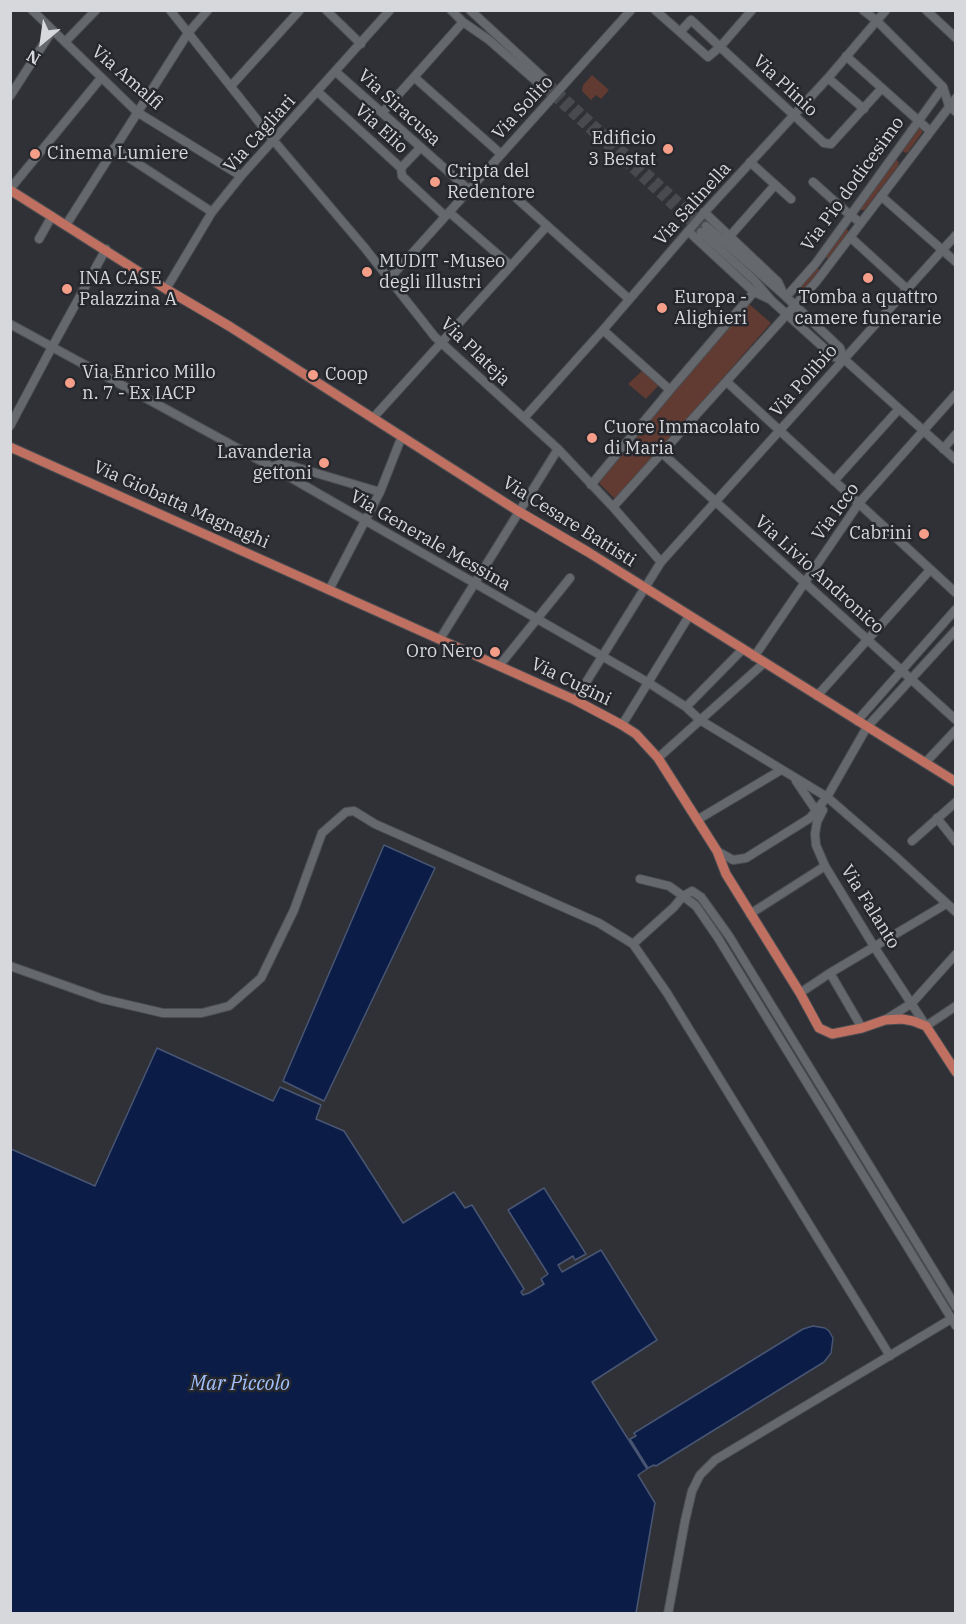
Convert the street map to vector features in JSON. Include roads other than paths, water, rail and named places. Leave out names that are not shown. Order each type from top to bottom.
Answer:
[{"type":"main road","name":"Via Cesare Battisti","points":[[10,189],[519,511],[956,782]]},
{"type":"main road","name":"Via Giobatta Magnaghi","points":[[10,447],[334,591]]},
{"type":"main road","name":"Via Cugini","points":[[334,591],[574,700],[622,725],[641,739],[658,758],[717,852],[726,874],[800,993],[819,1028],[832,1034],[862,1028],[885,1020]]},
{"type":"main road","points":[[885,1020],[902,1019],[926,1026]]},
{"type":"main road","name":"Via Falanto","points":[[926,1026],[956,1072]]},
{"type":"street","name":"Via Amalfi","points":[[32,10],[137,112],[241,177]]},
{"type":"street","points":[[64,42],[96,10]]},
{"type":"street","name":"Via Plateja","points":[[170,10],[274,141],[441,343],[558,449],[614,507],[661,562]]},
{"type":"street","points":[[66,225],[188,33],[208,10]]},
{"type":"street","points":[[231,86],[300,10]]},
{"type":"street","points":[[326,10],[361,44]]},
{"type":"street","name":"Via Cagliari","points":[[166,288],[212,213],[241,177],[390,10]]},
{"type":"street","points":[[451,10],[463,22],[547,85],[470,10]]},
{"type":"street","name":"Via Solìto","points":[[389,279],[631,10]]},
{"type":"street","points":[[655,10],[708,57],[720,47],[752,10]]},
{"type":"street","points":[[863,10],[943,87],[949,106],[956,112]]},
{"type":"street","name":"Via Salinella","points":[[524,418],[886,10]]},
{"type":"street","points":[[926,10],[956,38]]},
{"type":"street","name":"Via Plinio","points":[[680,32],[691,20],[824,143],[831,144],[864,109]]},
{"type":"street","points":[[382,113],[463,22]]},
{"type":"street","points":[[10,96],[52,31]]},
{"type":"street","points":[[846,56],[930,131]]},
{"type":"street","name":"Via Siracusa","points":[[336,72],[469,190]]},
{"type":"street","points":[[414,76],[501,154]]},
{"type":"street","points":[[10,189],[101,78]]},
{"type":"street","points":[[828,78],[864,109],[882,88]]},
{"type":"street","name":"Via Pio dodicesimo","points":[[785,296],[816,263],[943,87]]},
{"type":"street","name":"Via Elio","points":[[318,92],[401,168],[402,176],[510,266]]},
{"type":"street","name":"Via Pio dodicesimo","points":[[786,314],[825,271],[956,98]]},
{"type":"street","points":[[114,148],[212,213]]},
{"type":"street","points":[[401,168],[420,148]]},
{"type":"street","points":[[894,154],[906,163]]},
{"type":"street","points":[[750,162],[791,199]]},
{"type":"street","points":[[813,182],[861,223]]},
{"type":"street","points":[[730,236],[774,184]]},
{"type":"street","points":[[514,196],[629,299]]},
{"type":"street","points":[[882,196],[956,262]]},
{"type":"street","points":[[704,213],[778,282],[785,296]]},
{"type":"street","points":[[39,239],[52,216]]},
{"type":"street","points":[[373,418],[547,226]]},
{"type":"street","points":[[844,359],[834,357],[786,314],[704,229],[785,296],[840,348],[844,359],[956,460]]},
{"type":"street","points":[[688,231],[754,292],[772,301]]},
{"type":"street","name":"Via Polibio","points":[[574,700],[661,562],[956,234]]},
{"type":"street","points":[[850,237],[907,289]]},
{"type":"street","points":[[10,426],[106,249]]},
{"type":"street","points":[[816,263],[825,271]]},
{"type":"street","points":[[591,485],[754,292]]},
{"type":"street","points":[[614,507],[786,314]]},
{"type":"street","name":"Via Generale Messina","points":[[10,324],[272,467],[602,656],[686,707],[700,720],[827,797],[956,912]]},
{"type":"street","points":[[603,330],[670,390]]},
{"type":"street","points":[[727,382],[956,593]]},
{"type":"street","name":"Via Icco","points":[[754,657],[859,503],[956,394]]},
{"type":"street","points":[[834,481],[899,409]]},
{"type":"street","points":[[943,448],[956,434]]},
{"type":"street","points":[[334,591],[380,492],[402,436]]},
{"type":"street","points":[[440,639],[558,449]]},
{"type":"street","name":"Via Livio Andronico","points":[[662,453],[956,720]]},
{"type":"street","points":[[272,467],[282,462],[380,492]]},
{"type":"street","points":[[817,696],[930,570]]},
{"type":"street","points":[[498,666],[570,578]]},
{"type":"street","points":[[857,721],[956,609]]},
{"type":"street","points":[[622,725],[689,616]]},
{"type":"street","points":[[717,852],[733,860],[746,858],[801,825],[817,812],[867,727],[956,630]]},
{"type":"street","points":[[686,707],[743,649]]},
{"type":"street","points":[[658,758],[764,663]]},
{"type":"street","points":[[925,763],[956,730]]},
{"type":"street","points":[[697,820],[781,770]]},
{"type":"street","points":[[794,778],[817,812]]},
{"type":"street","points":[[912,841],[956,802]]},
{"type":"street","points":[[815,834],[817,822],[824,808],[835,804]]},
{"type":"street","points":[[10,966],[103,999],[163,1013],[202,1013],[229,1006],[261,978],[294,910],[322,833],[346,812],[354,812],[375,824],[599,923],[633,944],[667,993],[890,1356]]},
{"type":"street","points":[[937,818],[956,842]]},
{"type":"street","points":[[801,825],[809,828],[815,834]]},
{"type":"street","name":"Via Falanto","points":[[815,834],[816,845],[825,866],[926,1026]]},
{"type":"street","points":[[750,914],[825,866]]},
{"type":"street","points":[[640,879],[669,886],[696,906],[718,938],[953,1322],[890,1356],[715,1460],[700,1475],[692,1491],[685,1521],[668,1614]]},
{"type":"street","points":[[633,944],[683,896],[692,891],[701,897],[729,936],[956,1307]]},
{"type":"street","points":[[800,993],[946,904]]},
{"type":"street","points":[[885,1020],[912,1003],[956,954]]},
{"type":"street","points":[[830,974],[862,1028]]},
{"type":"street","points":[[926,1026],[956,1006]]},
{"type":"water","points":[[384,845],[435,868],[324,1101],[283,1081]]},
{"type":"water","name":"Mar Piccolo","points":[[157,1048],[273,1101],[280,1087],[321,1105],[316,1119],[344,1131],[403,1223],[454,1192],[465,1208],[472,1205],[524,1289],[521,1292],[523,1295],[544,1284],[541,1279],[548,1274],[508,1210],[544,1188],[586,1254],[575,1260],[573,1256],[558,1265],[562,1272],[601,1250],[657,1340],[592,1382],[647,1469],[638,1475],[655,1503],[636,1613],[11,1613],[11,1149],[95,1186]]},
{"type":"water","points":[[813,1326],[825,1328],[833,1338],[831,1353],[824,1362],[656,1466],[648,1468],[630,1439],[636,1436],[634,1433],[803,1329]]},
{"type":"tunnel","points":[[549,83],[706,226]]},
{"type":"tunnel","points":[[544,88],[701,232]]},
{"type":"place","name":"Edificio 3 Bestat","points":[[668,149]]},
{"type":"place","name":"Cinema Lumiere","points":[[35,154]]},
{"type":"place","name":"Cripta del Redentore","points":[[435,182]]},
{"type":"place","name":"MUDIT -Museo degli Illustri","points":[[367,272]]},
{"type":"place","name":"Tomba a quattro camere funerarie","points":[[868,278]]},
{"type":"place","name":"INA CASE Palazzina A","points":[[67,289]]},
{"type":"place","name":"Europa - Alighieri","points":[[662,308]]},
{"type":"place","name":"Coop","points":[[313,375]]},
{"type":"place","name":"Via Enrico Millo n. 7 - Ex IACP","points":[[70,383]]},
{"type":"place","name":"Cuore Immacolato di Maria","points":[[592,438]]},
{"type":"place","name":"Lavanderia gettoni","points":[[324,463]]},
{"type":"place","name":"Cabrini","points":[[924,534]]},
{"type":"place","name":"Oro Nero","points":[[495,652]]}]
